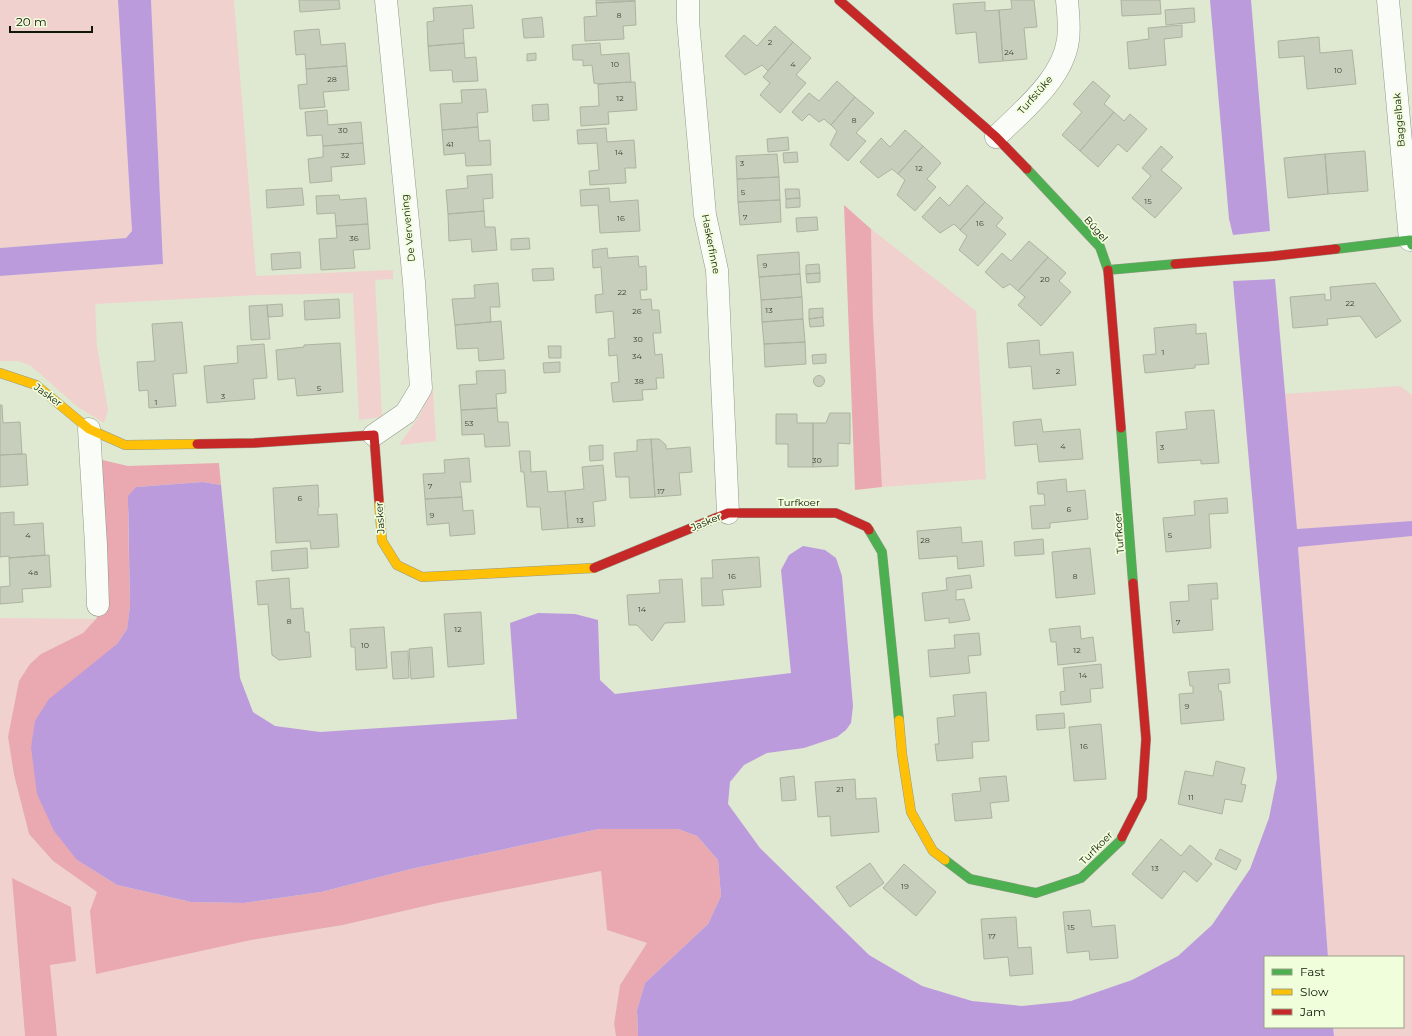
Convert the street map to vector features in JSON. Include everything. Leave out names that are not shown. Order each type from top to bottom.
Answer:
[{"type":"street","name":"De Vervening","points":[[374,435],[406,413],[421,388],[414,282],[386,0]]},
{"type":"street","name":"Haskerfinne","points":[[688,0],[705,216],[717,270],[728,513]]},
{"type":"street","name":"Bûgel","points":[[839,0],[996,137],[1100,247],[1108,270]]},
{"type":"street","name":"Turfstûke","points":[[996,137],[1043,90],[1062,63],[1068,41],[1067,0]]},
{"type":"street","name":"Baggelbak","points":[[1388,0],[1411,242]]},
{"type":"street","points":[[1108,270],[1274,256],[1411,242]]},
{"type":"street","name":"Turfkoer","points":[[728,513],[836,513],[867,526],[882,552],[902,754],[911,812],[933,851],[970,879],[1036,892],[1081,878],[1120,840],[1142,798],[1146,739],[1108,270]]},
{"type":"street","name":"Jasker","points":[[0,373],[36,385],[89,429],[125,445],[254,444],[374,435],[382,541],[397,565],[422,577],[591,569],[728,513]]},
{"type":"street","points":[[89,429],[98,605]]},
{"type":"shaded area","points":[[0,0],[118,0],[132,231],[126,238],[0,248]]},
{"type":"shaded area","points":[[118,0],[151,0],[163,264],[0,276],[0,248],[126,238],[132,231]]},
{"type":"shaded area","points":[[151,0],[234,0],[256,276],[393,270],[393,279],[375,280],[382,417],[359,420],[353,293],[258,295],[95,304],[97,346],[108,410],[104,423],[78,407],[31,366],[19,361],[0,361],[0,276],[163,264]]},
{"type":"shaded area","points":[[1210,0],[1251,0],[1270,231],[1233,235],[1229,219]]},
{"type":"shaded area","points":[[844,205],[871,229],[873,318],[882,487],[855,490]]},
{"type":"shaded area","points":[[871,229],[976,311],[986,479],[882,487],[873,318]]},
{"type":"shaded area","points":[[1275,279],[1297,529],[1412,521],[1412,536],[1298,547],[1328,956],[1264,956],[1264,1028],[1333,1028],[1334,1036],[638,1036],[637,1010],[645,983],[708,924],[721,896],[718,860],[697,836],[678,829],[599,829],[411,869],[321,892],[244,903],[191,902],[117,885],[77,860],[54,831],[37,794],[31,747],[35,721],[49,699],[117,644],[127,629],[130,606],[128,496],[136,487],[203,482],[221,485],[240,678],[253,712],[275,726],[320,732],[517,719],[510,623],[538,613],[575,614],[598,620],[600,680],[615,694],[791,673],[781,570],[789,555],[803,546],[825,550],[836,558],[842,576],[853,706],[851,723],[846,730],[837,737],[804,748],[767,753],[744,765],[730,782],[728,804],[760,848],[869,955],[922,986],[972,1001],[1022,1006],[1071,1001],[1132,980],[1178,956],[1212,925],[1250,869],[1269,818],[1277,778],[1233,281]]},
{"type":"shaded area","points":[[1400,386],[1412,395],[1412,521],[1297,530],[1284,394]]},
{"type":"shaded area","points":[[433,389],[436,441],[399,445],[418,418]]},
{"type":"shaded area","points":[[98,459],[128,466],[219,463],[221,485],[203,482],[137,487],[128,512],[130,606],[127,629],[117,644],[77,860],[117,885],[191,902],[244,903],[321,892],[411,869],[599,829],[678,829],[697,836],[718,860],[721,896],[708,924],[645,983],[637,1010],[638,1036],[616,1036],[614,1024],[620,985],[647,943],[607,930],[601,871],[438,903],[343,925],[251,940],[96,974],[90,911],[97,892],[53,861],[29,834],[14,775],[8,737],[19,681],[30,664],[41,654],[83,633],[96,619],[105,604]]},
{"type":"shaded area","points":[[1412,536],[1412,1036],[1334,1036],[1333,1028],[1404,1028],[1404,956],[1328,956],[1298,546]]},
{"type":"shaded area","points":[[0,618],[96,619],[83,633],[41,654],[8,737],[14,776],[29,834],[53,861],[97,892],[251,940],[343,925],[438,903],[601,871],[607,930],[647,943],[620,985],[614,1024],[616,1036],[57,1036],[50,965],[12,879],[25,1036],[0,1036]]},
{"type":"shaded area","points":[[12,878],[71,907],[76,961],[50,965],[57,1036],[25,1036]]},
{"type":"building","points":[[299,0],[339,0],[340,9],[300,12]]},
{"type":"building","points":[[596,0],[635,0],[635,1],[596,3]]},
{"type":"building","points":[[1011,0],[1034,0],[1037,27],[1024,28],[1027,59],[1003,61],[999,10],[1012,9]]},
{"type":"building","points":[[1121,0],[1160,0],[1161,14],[1122,16]]},
{"type":"building","points":[[635,1],[636,25],[623,26],[624,39],[585,41],[584,17],[597,16],[596,3]]},
{"type":"building","points":[[985,2],[985,11],[999,10],[1003,61],[979,63],[976,32],[956,34],[953,4]]},
{"type":"building","points":[[472,5],[474,28],[463,29],[464,43],[428,46],[427,22],[434,21],[433,8]]},
{"type":"building","points":[[1194,8],[1195,22],[1166,25],[1165,10]]},
{"type":"building","points":[[542,17],[544,37],[524,38],[522,19]]},
{"type":"building","points":[[1182,25],[1182,37],[1164,39],[1166,65],[1129,69],[1127,42],[1149,39],[1148,28]]},
{"type":"building","points":[[775,26],[793,42],[768,71],[762,65],[745,75],[725,56],[744,35],[757,46]]},
{"type":"building","points":[[319,29],[321,45],[345,43],[347,66],[306,69],[305,54],[296,55],[294,31]]},
{"type":"building","points":[[1319,37],[1320,53],[1352,50],[1356,84],[1307,89],[1304,56],[1279,58],[1278,41]]},
{"type":"building","points":[[793,42],[811,58],[796,75],[806,83],[780,113],[760,95],[770,83],[763,77]]},
{"type":"building","points":[[464,43],[465,58],[476,57],[478,81],[453,82],[452,70],[430,71],[428,46]]},
{"type":"building","points":[[600,43],[601,55],[629,53],[631,82],[594,83],[592,65],[583,66],[583,60],[573,60],[572,45]]},
{"type":"building","points":[[536,53],[536,60],[527,61],[527,54]]},
{"type":"building","points":[[347,66],[349,90],[323,92],[325,107],[300,109],[298,85],[307,84],[306,69]]},
{"type":"building","points":[[837,81],[855,97],[831,125],[824,119],[819,122],[809,114],[802,121],[792,112],[809,93],[819,101]]},
{"type":"building","points":[[1093,81],[1110,96],[1104,104],[1114,112],[1080,151],[1062,135],[1082,112],[1073,104]]},
{"type":"building","points":[[635,82],[637,110],[608,112],[609,124],[581,126],[580,107],[599,106],[598,84]]},
{"type":"building","points":[[486,89],[488,112],[477,113],[478,127],[442,130],[440,104],[462,103],[461,90]]},
{"type":"building","points":[[855,97],[874,113],[856,133],[866,141],[848,161],[830,145],[837,131],[831,125]]},
{"type":"building","points":[[548,104],[549,120],[533,121],[532,105]]},
{"type":"building","points":[[327,110],[328,125],[361,122],[363,143],[323,146],[322,135],[307,136],[305,112]]},
{"type":"building","points":[[1114,112],[1124,121],[1130,114],[1147,129],[1127,152],[1118,144],[1098,167],[1080,151]]},
{"type":"building","points":[[478,127],[479,141],[490,140],[491,165],[466,166],[465,153],[444,155],[442,130]]},
{"type":"building","points":[[606,128],[607,142],[634,140],[636,168],[625,168],[626,183],[590,185],[589,171],[599,170],[597,143],[578,144],[577,130]]},
{"type":"building","points":[[905,130],[923,146],[898,174],[892,169],[878,178],[860,162],[881,138],[890,147]]},
{"type":"building","points":[[788,137],[789,150],[768,152],[767,139]]},
{"type":"building","points":[[363,143],[365,164],[331,167],[332,181],[310,183],[308,159],[323,157],[323,146]]},
{"type":"building","points":[[923,146],[941,163],[927,179],[936,187],[915,211],[897,195],[905,180],[898,174]]},
{"type":"building","points":[[1161,146],[1173,157],[1161,170],[1182,188],[1155,218],[1132,198],[1151,176],[1142,168]]},
{"type":"building","points":[[1365,151],[1368,191],[1328,194],[1325,154]]},
{"type":"building","points":[[797,152],[798,162],[784,163],[783,153]]},
{"type":"building","points":[[777,154],[779,177],[737,179],[736,156]]},
{"type":"building","points":[[1325,154],[1328,194],[1288,198],[1284,158]]},
{"type":"building","points":[[492,174],[493,198],[483,199],[484,211],[448,214],[446,190],[468,188],[467,176]]},
{"type":"building","points":[[779,177],[780,200],[738,202],[737,179]]},
{"type":"building","points":[[967,185],[985,202],[960,230],[954,224],[940,233],[922,217],[940,197],[949,206]]},
{"type":"building","points":[[302,188],[304,205],[267,208],[266,190]]},
{"type":"building","points":[[609,188],[610,202],[638,200],[640,231],[600,233],[598,205],[581,206],[580,190]]},
{"type":"building","points":[[785,189],[799,189],[800,198],[786,199]]},
{"type":"building","points":[[339,195],[340,200],[366,198],[368,224],[336,226],[335,213],[317,214],[316,196]]},
{"type":"building","points":[[800,198],[800,207],[786,208],[786,199]]},
{"type":"building","points":[[780,200],[781,222],[740,225],[738,202]]},
{"type":"building","points":[[985,202],[1003,218],[996,226],[1006,234],[978,266],[959,250],[967,236],[960,230]]},
{"type":"building","points":[[484,211],[485,227],[495,227],[497,250],[472,252],[471,239],[449,241],[448,214]]},
{"type":"building","points":[[817,217],[818,230],[797,232],[796,218]]},
{"type":"building","points":[[368,224],[370,249],[353,250],[355,268],[321,270],[319,239],[337,238],[336,226]]},
{"type":"building","points":[[529,238],[530,249],[511,250],[511,239]]},
{"type":"building","points":[[1029,241],[1048,257],[1018,291],[1010,284],[1003,288],[985,272],[1002,253],[1011,261]]},
{"type":"building","points":[[607,248],[608,258],[638,256],[639,267],[646,266],[647,290],[640,290],[641,300],[651,299],[652,310],[659,310],[661,333],[653,333],[655,355],[662,354],[664,378],[656,378],[657,389],[642,390],[643,400],[613,402],[611,383],[619,382],[617,355],[609,356],[608,339],[615,338],[613,311],[596,313],[595,295],[603,294],[601,267],[593,268],[592,250]]},
{"type":"building","points":[[300,252],[301,268],[272,270],[271,254]]},
{"type":"building","points":[[799,252],[800,274],[759,277],[757,255]]},
{"type":"building","points":[[1048,257],[1066,273],[1059,281],[1071,292],[1041,326],[1018,305],[1025,297],[1018,291]]},
{"type":"building","points":[[819,264],[820,273],[806,274],[806,265]]},
{"type":"building","points":[[553,268],[554,280],[533,281],[532,269]]},
{"type":"building","points":[[820,273],[820,282],[807,283],[806,274]]},
{"type":"building","points":[[800,274],[802,297],[761,300],[759,277]]},
{"type":"building","points":[[498,283],[500,307],[490,307],[491,322],[455,325],[452,299],[475,298],[474,285]]},
{"type":"building","points":[[1375,283],[1401,321],[1376,338],[1360,316],[1327,319],[1328,325],[1293,328],[1290,297],[1325,294],[1325,300],[1331,300],[1330,287]]},
{"type":"building","points":[[802,297],[803,319],[762,322],[761,300]]},
{"type":"building","points":[[339,299],[340,318],[305,320],[304,301]]},
{"type":"building","points":[[282,304],[283,316],[268,317],[267,305]]},
{"type":"building","points":[[267,305],[270,339],[251,340],[249,306]]},
{"type":"building","points":[[823,308],[823,317],[809,319],[809,309]]},
{"type":"building","points":[[823,317],[824,326],[810,327],[809,319]]},
{"type":"building","points":[[803,319],[805,342],[764,344],[762,322]]},
{"type":"building","points":[[501,321],[504,359],[479,361],[478,348],[457,349],[455,325]]},
{"type":"building","points":[[182,322],[187,373],[173,374],[176,406],[149,408],[148,390],[139,391],[137,362],[155,361],[152,324]]},
{"type":"building","points":[[1196,324],[1196,334],[1206,333],[1209,364],[1195,365],[1195,368],[1145,373],[1143,355],[1156,354],[1154,328]]},
{"type":"building","points":[[1039,340],[1040,355],[1073,352],[1076,385],[1033,389],[1031,366],[1009,368],[1007,343]]},
{"type":"building","points":[[805,342],[806,364],[765,367],[764,344]]},
{"type":"building","points":[[340,343],[343,392],[297,396],[295,378],[278,380],[276,350],[304,347],[304,345]]},
{"type":"building","points":[[264,344],[267,378],[253,379],[255,399],[207,403],[204,366],[238,363],[237,346]]},
{"type":"building","points":[[548,346],[561,346],[561,358],[549,358]]},
{"type":"building","points":[[826,354],[826,363],[813,364],[812,355]]},
{"type":"building","points":[[560,362],[560,372],[544,373],[543,363]]},
{"type":"building","points":[[505,370],[506,393],[496,394],[497,408],[461,410],[459,385],[477,384],[476,371]]},
{"type":"building","points":[[819,375],[823,377],[825,381],[823,385],[819,387],[815,385],[813,381],[815,377]]},
{"type":"building","points":[[0,405],[2,405],[3,423],[20,422],[22,454],[0,455]]},
{"type":"building","points":[[497,408],[498,422],[508,422],[510,446],[485,447],[484,434],[462,435],[461,410]]},
{"type":"building","points":[[1214,410],[1219,463],[1201,464],[1201,460],[1158,463],[1156,432],[1187,429],[1185,412]]},
{"type":"building","points":[[830,413],[850,413],[850,444],[838,443],[838,466],[813,467],[813,423],[826,423]]},
{"type":"building","points":[[776,414],[797,414],[797,423],[813,423],[813,467],[788,467],[788,444],[776,444]]},
{"type":"building","points":[[1041,419],[1043,432],[1080,429],[1083,459],[1039,462],[1037,444],[1015,446],[1013,422]]},
{"type":"building","points":[[651,439],[655,497],[630,498],[629,477],[616,477],[614,453],[637,451],[637,440]]},
{"type":"building","points":[[651,439],[659,439],[666,445],[666,449],[690,447],[692,472],[679,473],[681,495],[655,497]]},
{"type":"building","points":[[603,445],[603,460],[590,461],[589,446]]},
{"type":"building","points":[[519,451],[530,451],[531,472],[546,471],[548,492],[565,491],[568,528],[542,530],[540,507],[527,507],[524,472],[521,472]]},
{"type":"building","points":[[26,454],[28,485],[0,487],[0,455]]},
{"type":"building","points":[[469,458],[471,482],[460,482],[462,497],[425,499],[423,474],[445,473],[444,460]]},
{"type":"building","points":[[603,465],[606,500],[593,502],[595,526],[568,528],[565,491],[584,489],[582,467]]},
{"type":"building","points":[[1066,479],[1067,492],[1085,490],[1088,519],[1050,523],[1050,528],[1032,529],[1030,506],[1045,505],[1044,494],[1038,494],[1037,482]]},
{"type":"building","points":[[318,485],[318,515],[337,514],[339,547],[311,549],[310,541],[276,543],[273,488]]},
{"type":"building","points":[[462,497],[463,511],[473,510],[475,534],[450,536],[449,523],[427,525],[425,499]]},
{"type":"building","points":[[1227,498],[1228,513],[1209,514],[1211,548],[1166,552],[1163,518],[1195,515],[1194,501]]},
{"type":"building","points":[[14,512],[14,525],[43,523],[45,555],[9,558],[9,556],[0,557],[0,513]]},
{"type":"building","points":[[961,527],[962,543],[982,541],[984,566],[958,569],[957,556],[919,559],[917,531]]},
{"type":"building","points":[[1043,539],[1044,554],[1015,556],[1014,542]]},
{"type":"building","points":[[307,548],[308,568],[272,571],[271,551]]},
{"type":"building","points":[[1090,548],[1095,594],[1056,598],[1052,552]]},
{"type":"building","points":[[49,555],[51,587],[22,589],[23,602],[0,604],[0,587],[10,586],[9,558]]},
{"type":"building","points":[[759,557],[761,587],[722,590],[724,605],[702,606],[701,578],[713,578],[712,560]]},
{"type":"building","points":[[970,575],[972,588],[956,590],[956,600],[964,599],[970,620],[949,623],[949,618],[925,621],[922,593],[947,590],[946,578]]},
{"type":"building","points":[[289,578],[291,609],[303,608],[305,632],[309,632],[311,657],[279,660],[272,655],[268,604],[258,605],[256,581]]},
{"type":"building","points":[[682,579],[685,622],[665,623],[652,641],[637,625],[629,625],[627,595],[660,593],[659,580]]},
{"type":"building","points":[[1217,583],[1218,599],[1211,599],[1213,630],[1173,633],[1170,602],[1189,601],[1188,585]]},
{"type":"building","points":[[481,612],[484,664],[448,667],[444,614]]},
{"type":"building","points":[[1080,626],[1081,639],[1093,637],[1096,661],[1058,665],[1056,642],[1051,642],[1049,629]]},
{"type":"building","points":[[384,627],[387,668],[356,670],[355,647],[351,647],[350,629]]},
{"type":"building","points":[[979,633],[981,655],[968,656],[970,673],[930,677],[928,650],[955,648],[954,635]]},
{"type":"building","points":[[432,647],[434,677],[411,679],[409,649]]},
{"type":"building","points":[[408,651],[409,678],[393,679],[391,652]]},
{"type":"building","points":[[1101,664],[1103,688],[1090,689],[1091,702],[1061,705],[1060,692],[1065,691],[1063,668]]},
{"type":"building","points":[[1229,669],[1230,683],[1218,684],[1219,691],[1221,691],[1224,720],[1181,724],[1179,694],[1193,693],[1193,686],[1190,686],[1188,672]]},
{"type":"building","points":[[986,692],[989,741],[972,742],[973,758],[937,761],[935,744],[939,744],[937,718],[955,716],[953,695]]},
{"type":"building","points":[[1064,713],[1065,728],[1037,730],[1036,715]]},
{"type":"building","points":[[1101,724],[1106,779],[1074,781],[1069,727]]},
{"type":"building","points":[[1216,761],[1245,768],[1241,784],[1246,785],[1242,802],[1225,799],[1222,814],[1178,804],[1185,771],[1213,776]]},
{"type":"building","points":[[794,776],[796,800],[782,801],[780,778]]},
{"type":"building","points":[[1006,776],[1009,801],[990,803],[992,818],[955,821],[952,794],[981,791],[979,778]]},
{"type":"building","points":[[855,779],[856,799],[876,798],[879,832],[831,836],[830,816],[818,817],[815,782]]},
{"type":"building","points":[[1161,839],[1181,856],[1190,845],[1212,864],[1197,882],[1184,871],[1162,899],[1132,874]]},
{"type":"building","points":[[1220,849],[1241,860],[1236,870],[1215,859]]},
{"type":"building","points":[[870,863],[884,883],[850,907],[836,887]]},
{"type":"building","points":[[904,864],[936,892],[916,916],[883,888]]},
{"type":"building","points":[[1090,910],[1092,927],[1115,925],[1118,958],[1090,960],[1089,951],[1067,953],[1063,912]]},
{"type":"building","points":[[1016,917],[1018,948],[1031,947],[1033,974],[1010,976],[1008,957],[984,959],[981,919]]},
{"type":"traffic: fast","points":[[1027,169],[1100,247],[1108,270],[1175,264]]},
{"type":"traffic: fast","points":[[1336,249],[1410,240],[1412,245]]},
{"type":"traffic: fast","points":[[1121,428],[1133,583]]},
{"type":"traffic: fast","points":[[869,530],[882,552],[899,720]]},
{"type":"traffic: fast","points":[[945,860],[970,879],[1036,893],[1081,878],[1121,840],[1122,837]]},
{"type":"traffic: slow","points":[[0,373],[36,385],[89,429],[125,445],[197,444]]},
{"type":"traffic: slow","points":[[379,501],[382,541],[397,565],[422,577],[594,568]]},
{"type":"traffic: slow","points":[[899,720],[902,754],[911,812],[933,851],[945,860]]},
{"type":"traffic: jam","points":[[839,0],[996,137],[1027,169]]},
{"type":"traffic: jam","points":[[1175,264],[1274,256],[1336,249]]},
{"type":"traffic: jam","points":[[1108,270],[1121,428]]},
{"type":"traffic: jam","points":[[197,444],[254,443],[374,435],[379,501]]},
{"type":"traffic: jam","points":[[594,568],[728,513],[836,513],[867,527],[869,530]]},
{"type":"traffic: jam","points":[[1122,837],[1142,798],[1146,739],[1133,583]]}]
